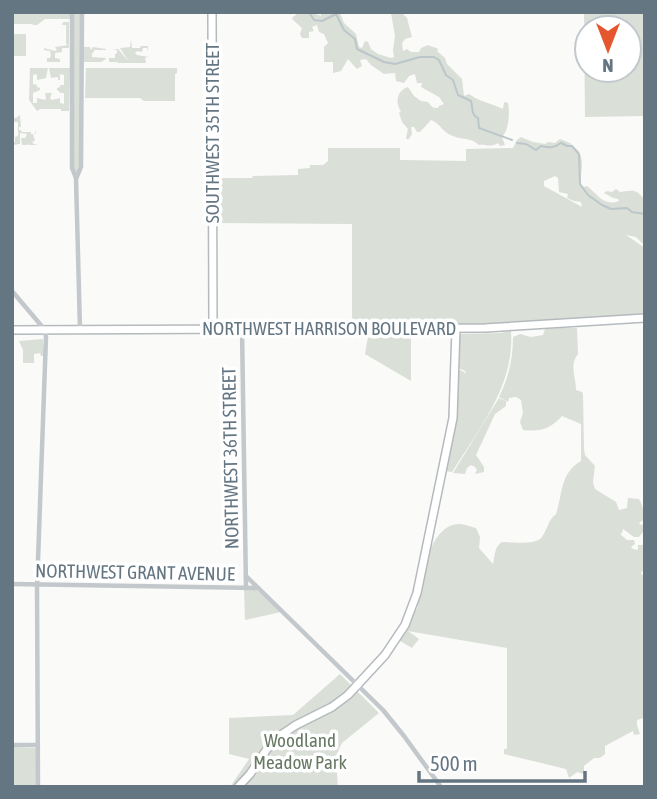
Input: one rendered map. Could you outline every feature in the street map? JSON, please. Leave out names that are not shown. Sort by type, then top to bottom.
[{"type":"main road","name":"SOUTHWEST 35TH STREET","points":[[212,12],[213,328]]},
{"type":"main road","name":"NORTHWEST HARRISON BOULEVARD","points":[[12,330],[456,328],[645,318]]},
{"type":"main road","points":[[238,787],[278,738],[296,724],[338,703],[393,645],[405,625],[415,600],[454,413],[456,328]]},
{"type":"street","points":[[72,12],[72,168],[76,178],[80,329]]},
{"type":"street","points":[[76,178],[81,167],[82,12]]},
{"type":"street","points":[[12,291],[45,330],[37,584],[38,787]]},
{"type":"street","name":"NORTHWEST 36TH STREET","points":[[242,329],[246,588]]},
{"type":"street","points":[[246,576],[398,727],[441,787]]},
{"type":"street","name":"NORTHWEST GRANT AVENUE","points":[[12,584],[29,581],[37,584],[257,588]]},
{"type":"street","points":[[12,745],[37,745]]},
{"type":"green space","points":[[12,12],[70,12],[70,19],[45,19],[37,25],[12,24]]},
{"type":"green space","points":[[73,12],[80,12],[78,173],[74,173]]},
{"type":"green space","points":[[297,12],[311,12],[321,16],[321,12],[340,13],[344,23],[356,34],[359,47],[362,48],[365,41],[368,42],[371,49],[378,54],[391,58],[394,57],[395,36],[391,13],[401,12],[407,18],[412,37],[402,43],[403,51],[407,49],[419,52],[428,45],[437,48],[447,64],[462,79],[464,96],[469,94],[503,109],[504,102],[508,103],[508,121],[502,137],[505,145],[479,145],[450,135],[431,120],[420,132],[411,127],[412,134],[408,140],[408,129],[399,113],[401,91],[408,87],[414,96],[436,108],[444,104],[439,97],[421,87],[422,83],[417,83],[415,74],[409,76],[404,83],[396,81],[395,73],[384,74],[366,59],[360,60],[362,66],[357,69],[348,59],[341,71],[333,73],[333,62],[324,62],[324,47],[328,43],[324,34],[319,32],[317,25],[312,27],[314,31],[309,32],[309,38],[302,38],[302,28],[292,19]]},
{"type":"green space","points":[[584,12],[645,12],[645,116],[585,117],[585,84],[643,84],[643,14]]},
{"type":"green space","points":[[63,22],[69,22],[69,48],[62,48],[62,52],[55,53],[55,58],[60,59],[60,62],[47,62],[51,55],[50,51],[44,48],[55,51],[55,47],[68,45],[66,25],[62,25]]},
{"type":"green space","points":[[12,34],[26,34],[26,56],[12,54]]},
{"type":"green space","points":[[131,40],[132,48],[148,46],[148,51],[143,48],[142,52],[135,53],[148,57],[145,58],[146,63],[109,62],[109,58],[115,58],[117,53],[117,50],[113,49],[118,49],[129,62],[120,48],[130,47]]},
{"type":"green space","points":[[83,47],[90,47],[91,50],[93,47],[106,49],[94,50],[92,57],[106,59],[101,62],[84,62]]},
{"type":"green space","points":[[30,68],[48,68],[46,78],[37,80],[37,74],[33,75],[33,84],[40,90],[33,93],[33,103],[37,103],[37,98],[45,100],[45,93],[52,93],[52,100],[60,98],[60,103],[64,104],[64,93],[60,93],[57,88],[64,85],[64,75],[60,74],[60,80],[58,77],[51,78],[49,68],[70,68],[69,111],[37,111],[29,100]]},
{"type":"green space","points":[[86,68],[177,68],[175,101],[85,98]]},
{"type":"green space","points":[[20,115],[19,130],[34,134],[35,140],[32,143],[37,145],[22,145],[21,138],[25,138],[27,134],[20,133],[20,144],[12,145],[18,136],[18,122],[12,122],[12,118]]},
{"type":"green space","points":[[521,137],[545,144],[555,143],[560,139],[570,143],[582,159],[581,186],[587,186],[605,201],[619,201],[604,193],[616,189],[620,192],[635,191],[645,198],[645,246],[636,237],[626,235],[645,248],[645,316],[491,326],[352,328],[352,224],[217,223],[216,178],[298,175],[298,169],[323,165],[328,161],[328,148],[400,148],[400,160],[466,161],[466,149],[513,148]],"holes":[[[555,176],[558,178],[559,192],[568,194],[567,198],[581,202],[582,207],[544,186],[544,181]]]},
{"type":"green space","points":[[577,328],[578,354],[574,362],[576,390],[583,394],[584,449],[585,455],[595,466],[595,489],[616,502],[619,510],[627,508],[628,498],[639,499],[643,520],[639,523],[645,524],[645,532],[639,537],[634,537],[623,529],[620,534],[627,540],[634,540],[635,544],[631,547],[633,549],[638,550],[638,545],[645,545],[645,570],[641,572],[642,575],[645,574],[645,713],[644,718],[637,720],[640,734],[634,735],[633,731],[605,746],[605,754],[584,766],[584,774],[577,772],[569,778],[566,769],[504,754],[504,749],[507,749],[507,648],[408,631],[419,639],[412,648],[400,641],[411,613],[416,611],[418,606],[414,604],[423,569],[440,534],[459,524],[476,528],[480,537],[479,548],[493,564],[499,544],[538,540],[556,514],[569,471],[581,461],[581,424],[562,416],[545,429],[523,430],[520,422],[523,413],[521,400],[516,397],[509,398],[508,402],[499,397],[510,367],[513,337],[520,334],[531,337],[543,335],[545,329]]},
{"type":"green space","points":[[369,331],[411,331],[411,381],[365,354]]},
{"type":"green space","points":[[511,331],[507,370],[493,406],[452,472],[446,471],[458,413],[458,369],[466,375],[465,371],[458,368],[459,334]]},
{"type":"green space","points":[[43,339],[44,356],[40,353],[34,354],[34,363],[23,363],[23,350],[19,341]]},
{"type":"green space","points":[[499,398],[506,401],[506,406],[495,414],[476,455],[484,467],[484,472],[475,474],[477,470],[471,465],[465,474],[453,473]]},
{"type":"green space","points":[[244,589],[256,589],[281,612],[245,620]]},
{"type":"green space","name":"Woodland Meadow Park","points":[[340,674],[379,713],[339,748],[338,787],[230,787],[249,759],[229,754],[229,718],[293,715]]},
{"type":"green space","points":[[12,747],[36,748],[36,787],[12,787]]},
{"type":"waterway","points":[[309,12],[314,20],[322,21],[336,14],[344,30],[355,39],[357,49],[384,62],[395,64],[420,57],[434,57],[439,60],[446,75],[453,80],[458,95],[471,101],[479,128],[512,140]]},
{"type":"waterway","points":[[517,143],[526,144],[536,150],[541,146],[552,147],[561,143],[572,146],[579,154],[580,184],[588,195],[611,209],[627,208],[632,212],[645,214]]}]
